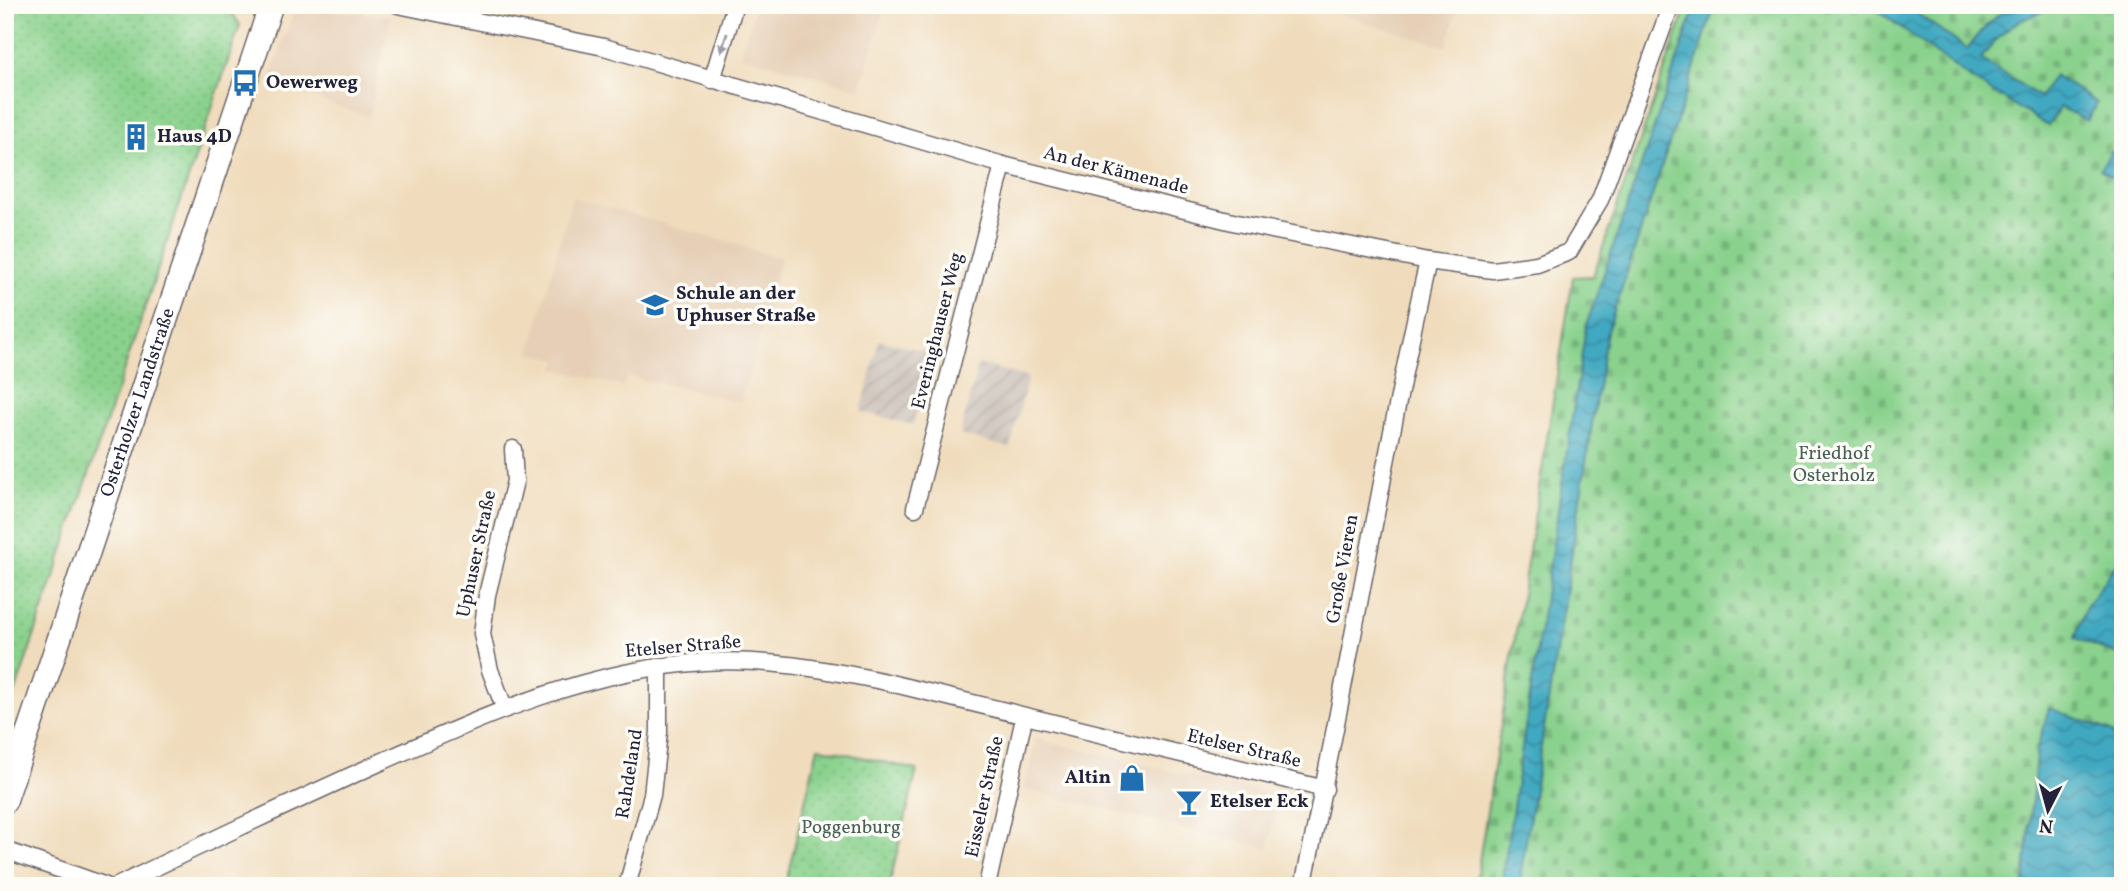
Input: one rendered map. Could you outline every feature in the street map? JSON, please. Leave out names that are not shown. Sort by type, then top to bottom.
[{"type":"main road","name":"Osterholzer Landstraße","points":[[5,801],[271,5]]},
{"type":"street","name":"An der Kämenade","points":[[398,5],[604,47],[1003,165],[1237,223],[1428,261],[1493,270],[1537,264],[1569,252],[1600,200],[1671,5]]},
{"type":"street","points":[[712,80],[736,5]]},
{"type":"street","name":"Everinghauser Weg","points":[[915,508],[1003,165]]},
{"type":"street","name":"Große Vieren","points":[[1303,886],[1325,789],[1377,505],[1428,261]]},
{"type":"street","name":"Uphuser Straße","points":[[504,707],[490,670],[482,634],[486,595],[515,481],[513,449]]},
{"type":"street","name":"Etelser Straße","points":[[117,886],[272,811],[504,707],[598,678],[659,667],[755,662],[818,668],[1325,789]]},
{"type":"street","name":"Rahdeland","points":[[627,886],[652,795],[659,732],[659,667]]},
{"type":"street","name":"Eisseler Straße","points":[[988,886],[1024,718]]},
{"type":"street","points":[[5,850],[106,886]]},
{"type":"shaded area","points":[[756,5],[886,5],[860,89],[740,55]]},
{"type":"shaded area","points":[[1310,5],[1459,5],[1446,47]]},
{"type":"shaded area","points":[[310,8],[391,16],[369,117],[269,83],[293,13]]},
{"type":"shaded area","name":"Schule an der Uphuser Straße","points":[[572,197],[781,258],[741,402],[627,376],[623,387],[555,369],[558,359],[530,353]]},
{"type":"shaded area","points":[[879,340],[932,353],[913,425],[861,412]]},
{"type":"shaded area","points":[[978,364],[1028,377],[1010,448],[960,435]]},
{"type":"shaded area","points":[[1036,739],[1280,797],[1268,849],[1024,789]]},
{"type":"green space","points":[[5,5],[228,7],[240,25],[5,723]]},
{"type":"green space","name":"Friedhof Osterholz","points":[[1687,5],[2123,5],[2123,554],[2086,607],[2075,638],[2123,657],[2123,747],[2111,731],[2049,709],[2037,748],[2024,886],[1475,886],[1573,277],[1593,276]]},
{"type":"green space","name":"Poggenburg","points":[[818,747],[917,770],[889,886],[785,886]]},
{"type":"water","points":[[1696,5],[1715,5],[1606,336],[1519,886],[1501,886],[1586,326]]},
{"type":"water","points":[[1871,5],[1905,5],[1967,49],[1986,26],[2002,13],[2022,7],[2052,5],[2010,27],[1981,59],[2040,97],[2054,75],[2097,103],[2087,121],[2060,107],[2048,126],[1968,77]]},
{"type":"water","points":[[2112,151],[2123,158],[2123,184],[2100,169]]},
{"type":"water","points":[[2123,554],[2123,657],[2075,638],[2086,607]]},
{"type":"water","points":[[2049,708],[2111,731],[2123,747],[2123,886],[2024,886],[2037,748]]},
{"type":"place","name":"Oewerweg","points":[[245,83]]},
{"type":"place","name":"Haus 4D","points":[[136,137]]},
{"type":"place","name":"Schule an der Uphuser Straße","points":[[655,305]]},
{"type":"place","name":"Altin","points":[[1132,778]]},
{"type":"place","name":"Etelser Eck","points":[[1189,802]]}]
